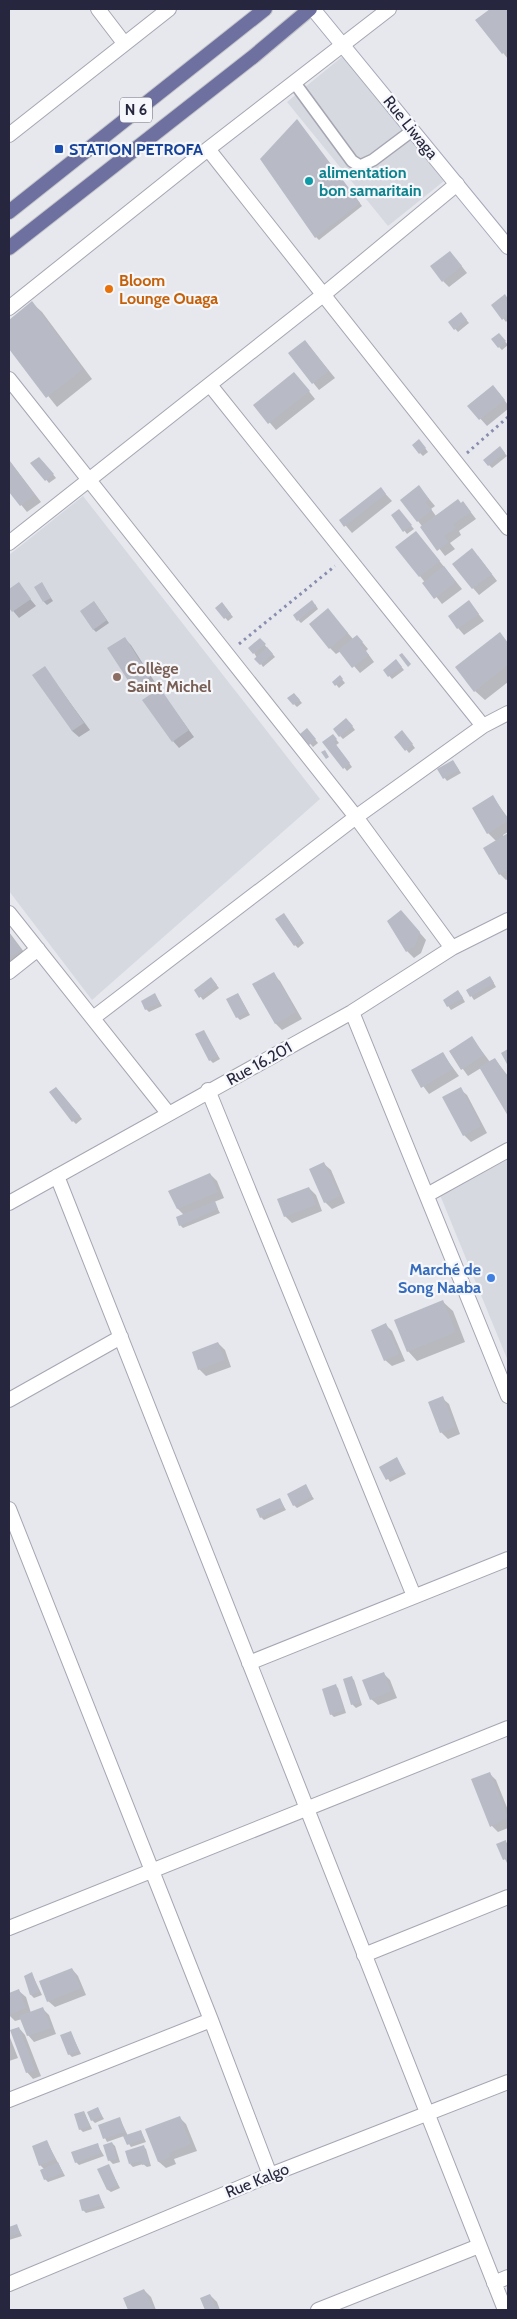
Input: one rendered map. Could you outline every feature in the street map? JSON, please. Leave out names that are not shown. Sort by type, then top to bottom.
[{"type":"main road","name":"N 6","points":[[9,212],[265,9]]},
{"type":"main road","name":"N 6","points":[[9,248],[254,56],[287,26],[312,9]]},
{"type":"street","points":[[98,9],[124,43]]},
{"type":"street","points":[[9,135],[169,9]]},
{"type":"street","name":"Rue Liwaga","points":[[312,9],[508,247]]},
{"type":"street","points":[[9,308],[208,149],[342,44],[390,9]]},
{"type":"street","points":[[208,149],[508,528]]},
{"type":"street","points":[[9,543],[323,295],[457,184]]},
{"type":"street","points":[[9,379],[225,655],[356,817],[452,948]]},
{"type":"street","points":[[210,384],[482,726]]},
{"type":"street","points":[[93,1018],[356,817],[482,726],[508,713]]},
{"type":"street","points":[[9,913],[168,1113]]},
{"type":"street","name":"Rue 16.201","points":[[9,1203],[208,1090],[352,1012],[452,948],[508,920]]},
{"type":"street","points":[[9,972],[38,949]]},
{"type":"street","points":[[352,1012],[508,1396]]},
{"type":"street","points":[[208,1090],[414,1596]]},
{"type":"street","points":[[427,1195],[508,1150]]},
{"type":"street","points":[[57,1176],[505,2310]]},
{"type":"street","points":[[9,1400],[121,1337]]},
{"type":"street","points":[[9,1509],[211,2020],[270,2175]]},
{"type":"street","points":[[249,1663],[508,1559]]},
{"type":"street","points":[[10,1924],[152,1870],[508,1728]]},
{"type":"street","points":[[364,1955],[508,1897]]},
{"type":"street","points":[[9,2100],[211,2020]]},
{"type":"street","name":"Rue Kalgo","points":[[9,2284],[270,2175],[508,2082]]},
{"type":"street","points":[[318,2310],[479,2246]]},
{"type":"street","points":[[494,2283],[508,2277]]},
{"type":"lane","points":[[294,82],[352,161],[360,166],[373,160],[413,130]]},
{"type":"path","points":[[456,462],[508,417]]},
{"type":"path","points":[[225,655],[347,556]]},
{"type":"shaded area","points":[[343,56],[444,181],[388,226],[287,102]]},
{"type":"shaded area","name":"Collège Saint Michel","points":[[83,496],[320,799],[92,1000],[9,891],[9,555]]},
{"type":"shaded area","name":"Marché de Song Naaba","points":[[508,1159],[508,1361],[440,1195]]},
{"type":"building","points":[[490,9],[508,9],[508,50],[502,54],[475,20]]},
{"type":"building","name":"alimentation bon samaritain","points":[[297,119],[360,203],[315,238],[260,159]]},
{"type":"building","points":[[450,251],[462,266],[442,282],[430,266]]},
{"type":"building","points":[[505,294],[508,299],[508,315],[502,320],[491,305]]},
{"type":"building","points":[[32,301],[83,369],[46,398],[9,349],[9,320]]},
{"type":"building","points":[[461,312],[467,320],[454,330],[448,322]]},
{"type":"building","points":[[499,333],[506,341],[498,348],[491,339]]},
{"type":"building","points":[[305,340],[329,371],[312,384],[288,353]]},
{"type":"building","points":[[294,372],[310,391],[268,424],[253,405]]},
{"type":"building","points":[[493,385],[505,400],[479,420],[467,406]]},
{"type":"building","points":[[419,439],[426,448],[419,454],[412,445]]},
{"type":"building","points":[[500,446],[505,453],[488,466],[483,460]]},
{"type":"building","points":[[39,457],[54,474],[45,481],[30,463]]},
{"type":"building","points":[[9,460],[35,495],[20,506],[9,492]]},
{"type":"building","points":[[419,485],[429,499],[425,502],[432,510],[417,522],[400,500]]},
{"type":"building","points":[[381,487],[386,494],[344,527],[339,520]]},
{"type":"building","points":[[458,499],[461,503],[463,501],[471,512],[453,524],[456,528],[444,536],[449,542],[437,551],[420,527]]},
{"type":"building","points":[[399,509],[412,525],[403,532],[391,515]]},
{"type":"building","points":[[416,531],[440,561],[419,577],[395,547]]},
{"type":"building","points":[[472,548],[492,574],[472,589],[452,564]]},
{"type":"building","points":[[444,566],[456,582],[434,599],[422,583]]},
{"type":"building","points":[[19,582],[31,599],[12,612],[9,608],[9,589]]},
{"type":"building","points":[[42,582],[51,598],[43,602],[34,587]]},
{"type":"building","points":[[312,600],[316,606],[297,621],[293,615]]},
{"type":"building","points":[[469,600],[479,614],[457,629],[448,616]]},
{"type":"building","points":[[94,601],[107,620],[93,630],[80,611]]},
{"type":"building","points":[[222,602],[231,614],[224,619],[215,608]]},
{"type":"building","points":[[328,608],[348,633],[329,649],[309,624]]},
{"type":"building","points":[[500,632],[508,643],[508,665],[474,692],[455,667]]},
{"type":"building","points":[[357,635],[363,642],[360,644],[369,655],[352,668],[338,650]]},
{"type":"building","points":[[125,637],[150,677],[133,688],[107,648]]},
{"type":"building","points":[[260,638],[266,644],[253,654],[248,648]]},
{"type":"building","points":[[267,647],[273,654],[260,665],[254,659]]},
{"type":"building","points":[[402,653],[411,664],[408,667],[399,655]]},
{"type":"building","points":[[396,659],[402,667],[388,677],[383,670]]},
{"type":"building","points":[[45,666],[84,723],[72,731],[32,675]]},
{"type":"building","points":[[340,675],[343,679],[335,686],[332,682]]},
{"type":"building","points":[[160,688],[189,730],[172,742],[142,700]]},
{"type":"building","points":[[294,693],[300,700],[293,705],[287,698]]},
{"type":"building","points":[[346,718],[353,726],[339,737],[333,729]]},
{"type":"building","points":[[307,728],[316,739],[309,745],[300,734]]},
{"type":"building","points":[[402,730],[413,744],[405,751],[394,737]]},
{"type":"building","points":[[333,734],[337,739],[334,742],[350,763],[343,769],[322,742]]},
{"type":"building","points":[[325,750],[329,757],[326,759],[321,752]]},
{"type":"building","points":[[453,760],[459,770],[443,779],[437,769]]},
{"type":"building","points":[[493,795],[508,821],[487,834],[472,808]]},
{"type":"building","points":[[508,833],[508,869],[499,875],[483,848]]},
{"type":"building","points":[[401,910],[420,932],[415,946],[406,952],[387,921]]},
{"type":"building","points":[[284,913],[302,940],[294,946],[275,919]]},
{"type":"building","points":[[9,933],[21,950],[9,958]]},
{"type":"building","points":[[274,972],[296,1012],[275,1024],[252,984]]},
{"type":"building","points":[[490,976],[494,983],[470,997],[466,990]]},
{"type":"building","points":[[211,977],[217,985],[199,998],[194,990]]},
{"type":"building","points":[[458,990],[463,998],[447,1007],[443,1000]]},
{"type":"building","points":[[155,993],[160,1003],[145,1010],[141,1001]]},
{"type":"building","points":[[238,993],[248,1012],[236,1018],[226,999]]},
{"type":"building","points":[[204,1030],[218,1056],[209,1061],[195,1034]]},
{"type":"building","points":[[472,1036],[484,1055],[461,1070],[449,1051]]},
{"type":"building","points":[[508,1049],[508,1066],[501,1053]]},
{"type":"building","points":[[443,1052],[453,1069],[421,1088],[411,1070]]},
{"type":"building","points":[[495,1058],[508,1079],[508,1116],[479,1067]]},
{"type":"building","points":[[56,1087],[80,1116],[72,1122],[49,1092]]},
{"type":"building","points":[[461,1087],[481,1126],[463,1136],[442,1097]]},
{"type":"building","points":[[324,1162],[340,1196],[324,1203],[309,1169]]},
{"type":"building","points":[[210,1173],[218,1192],[177,1209],[168,1191]]},
{"type":"building","points":[[309,1187],[316,1205],[284,1217],[277,1199]]},
{"type":"building","points":[[215,1201],[218,1209],[179,1226],[176,1217]]},
{"type":"building","points":[[443,1300],[456,1332],[407,1352],[394,1320]]},
{"type":"building","points":[[386,1323],[399,1354],[384,1361],[371,1330]]},
{"type":"building","points":[[218,1342],[225,1360],[198,1370],[192,1352]]},
{"type":"building","points":[[443,1396],[455,1427],[440,1433],[428,1402]]},
{"type":"building","points":[[397,1457],[404,1471],[386,1480],[379,1467]]},
{"type":"building","points":[[306,1484],[312,1496],[293,1506],[287,1494]]},
{"type":"building","points":[[280,1498],[284,1507],[260,1518],[256,1509]]},
{"type":"building","points":[[384,1672],[391,1691],[370,1700],[362,1680]]},
{"type":"building","points":[[352,1676],[360,1703],[351,1705],[343,1679]]},
{"type":"building","points":[[336,1684],[344,1710],[330,1715],[322,1689]]},
{"type":"building","points":[[490,1772],[508,1817],[490,1827],[471,1779]]},
{"type":"building","points":[[506,1840],[508,1858],[503,1860],[496,1844]]},
{"type":"building","points":[[72,1968],[81,1988],[47,2002],[39,1981]]},
{"type":"building","points":[[32,1972],[39,1992],[30,1995],[24,1976]]},
{"type":"building","points":[[19,1989],[26,2008],[9,2015],[9,1993]]},
{"type":"building","points":[[43,2007],[51,2028],[27,2036],[19,2016]]},
{"type":"building","points":[[19,2027],[35,2070],[26,2073],[10,2030]]},
{"type":"building","points":[[71,2031],[79,2051],[68,2055],[60,2035]]},
{"type":"building","points":[[98,2107],[102,2116],[91,2121],[87,2112]]},
{"type":"building","points":[[84,2111],[90,2126],[79,2130],[74,2114]]},
{"type":"building","points":[[180,2116],[191,2144],[169,2153],[171,2157],[158,2162],[145,2129]]},
{"type":"building","points":[[120,2117],[125,2132],[103,2139],[98,2125]]},
{"type":"building","points":[[141,2130],[144,2139],[127,2145],[123,2136]]},
{"type":"building","points":[[47,2140],[55,2159],[39,2166],[32,2146]]},
{"type":"building","points":[[112,2142],[117,2159],[108,2161],[103,2145]]},
{"type":"building","points":[[98,2143],[101,2153],[75,2163],[71,2152]]},
{"type":"building","points":[[144,2145],[149,2163],[142,2165],[141,2161],[129,2164],[125,2151]]},
{"type":"building","points":[[58,2162],[63,2173],[44,2180],[40,2170]]},
{"type":"building","points":[[109,2164],[118,2185],[107,2190],[97,2169]]},
{"type":"building","points":[[99,2194],[103,2205],[82,2211],[79,2200]]},
{"type":"building","points":[[17,2224],[20,2233],[9,2236],[9,2227]]},
{"type":"building","points":[[144,2289],[153,2309],[128,2310],[123,2298]]},
{"type":"building","points":[[210,2294],[217,2310],[205,2310],[200,2298]]},
{"type":"place","name":"STATION PETROFA","points":[[59,149]]},
{"type":"place","name":"alimentation bon samaritain","points":[[309,181]]},
{"type":"place","name":"Bloom Lounge Ouaga","points":[[109,289]]},
{"type":"place","name":"Collège Saint Michel","points":[[117,677]]},
{"type":"place","name":"Marché de Song Naaba","points":[[491,1278]]}]
